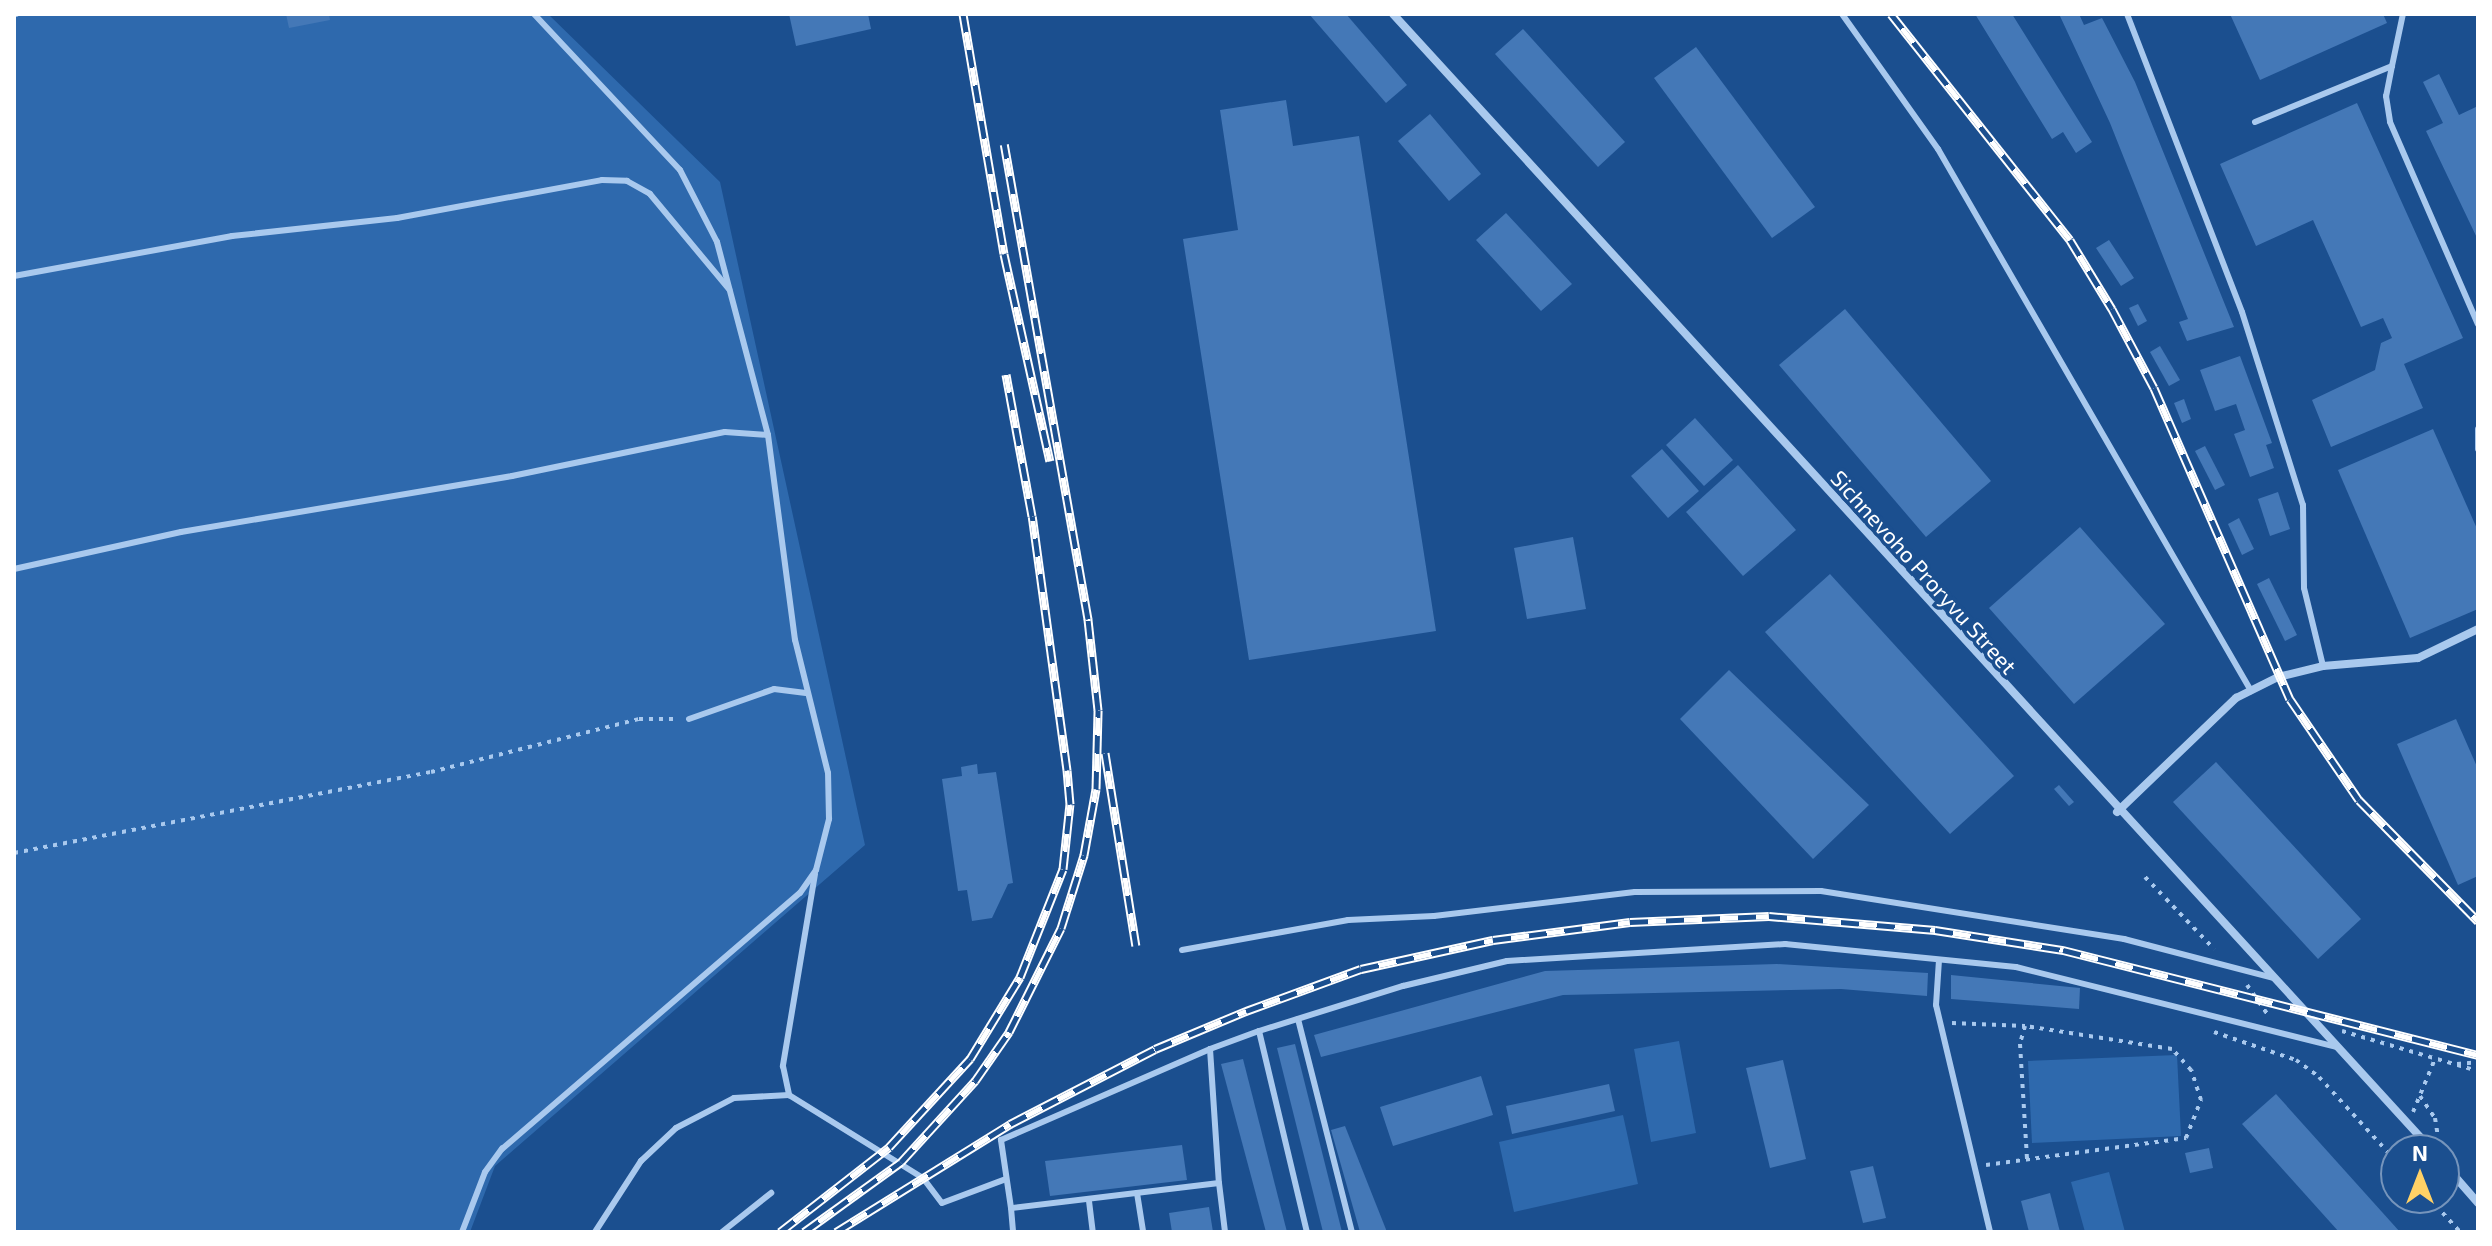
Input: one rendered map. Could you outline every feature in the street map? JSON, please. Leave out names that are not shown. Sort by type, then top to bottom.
[{"type":"street","name":"Sichnevoho Proryvu Street","points":[[1393,14],[2117,812],[2278,978],[2418,1134]]},
{"type":"street","points":[[2117,812],[2236,698],[2278,677],[2323,666],[2418,658],[2478,629]]},
{"type":"street","points":[[2460,1182],[2478,1203]]},
{"type":"lane","points":[[534,14],[680,170],[703,207],[731,291],[768,435],[806,693],[828,773],[829,819],[816,870],[783,1066],[789,1095]]},
{"type":"lane","points":[[1842,14],[1889,75],[1968,199],[2251,691]]},
{"type":"lane","points":[[2127,14],[2242,312],[2303,505],[2304,588],[2323,666]]},
{"type":"lane","points":[[2403,14],[2386,96],[2390,122],[2478,324]]},
{"type":"lane","points":[[2255,122],[2392,66]]},
{"type":"lane","points":[[14,276],[232,236],[397,218],[602,180],[627,181],[650,194],[731,291]]},
{"type":"lane","points":[[2478,429],[2478,449]]},
{"type":"lane","points":[[14,569],[181,532],[512,476],[725,432],[768,435]]},
{"type":"lane","points":[[689,719],[774,689],[806,693]]},
{"type":"lane","points":[[462,1232],[485,1172],[502,1149],[800,893],[816,870]]},
{"type":"lane","points":[[1182,950],[1348,920],[1434,916],[1635,892],[1806,890],[1991,914],[2124,939],[2278,978]]},
{"type":"lane","points":[[1013,1232],[1001,1140],[1210,1049],[1259,1031],[1507,961],[1785,944],[2016,967],[2341,1048]]},
{"type":"lane","points":[[1939,960],[1940,1022],[1990,1232]]},
{"type":"lane","points":[[1298,1019],[1352,1232]]},
{"type":"lane","points":[[1259,1031],[1307,1232]]},
{"type":"lane","points":[[1210,1049],[1225,1232]]},
{"type":"lane","points":[[595,1232],[641,1161],[676,1128],[734,1098],[789,1095],[912,1170],[942,1203],[1006,1179]]},
{"type":"lane","points":[[1011,1208],[1219,1183]]},
{"type":"lane","points":[[722,1232],[771,1193]]},
{"type":"lane","points":[[1137,1193],[1143,1232]]},
{"type":"lane","points":[[1089,1201],[1093,1232]]},
{"type":"path","points":[[14,853],[431,772],[639,719],[689,719]]},
{"type":"path","points":[[1940,1022],[2025,1026],[2172,1049],[2191,1070],[2201,1100],[2186,1138],[1974,1167]]},
{"type":"path","points":[[2320,1025],[2478,1071]]},
{"type":"path","points":[[2025,1026],[2020,1044],[2027,1159]]},
{"type":"path","points":[[2205,1029],[2307,1068],[2380,1144]]},
{"type":"path","points":[[2408,1123],[2435,1059]]},
{"type":"path","points":[[2455,1064],[2478,1062]]},
{"type":"path","points":[[2420,1096],[2435,1118],[2436,1134]]},
{"type":"path","points":[[2444,1214],[2460,1232]]},
{"type":"shaded area","points":[[14,14],[548,14],[720,182],[865,845],[495,1166],[470,1232],[14,1232]]},
{"type":"shaded area","points":[[1679,1041],[1696,1133],[1651,1142],[1634,1049]]},
{"type":"shaded area","points":[[2177,1055],[2181,1136],[2032,1143],[2028,1061]]},
{"type":"shaded area","points":[[1623,1115],[1638,1184],[1514,1212],[1499,1142]]},
{"type":"shaded area","points":[[2109,1172],[2125,1232],[2085,1232],[2071,1182]]},
{"type":"building","points":[[286,14],[329,14],[330,20],[289,28]]},
{"type":"building","points":[[789,14],[868,14],[871,29],[796,46]]},
{"type":"building","points":[[1309,14],[1346,14],[1407,85],[1386,103]]},
{"type":"building","points":[[1975,14],[2012,14],[2092,142],[2076,153],[2063,132],[2052,139]]},
{"type":"building","points":[[2059,14],[2079,14],[2084,25],[2102,18],[2135,82],[2234,327],[2187,341],[2179,322],[2188,319],[2110,123]]},
{"type":"building","points":[[2230,14],[2383,14],[2387,23],[2260,80]]},
{"type":"building","points":[[1523,29],[1625,142],[1598,167],[1495,54]]},
{"type":"building","points":[[1696,47],[1815,207],[1772,238],[1654,78]]},
{"type":"building","points":[[2439,74],[2459,115],[2478,106],[2478,240],[2426,131],[2443,123],[2423,82]]},
{"type":"building","points":[[1286,100],[1293,146],[1359,136],[1436,631],[1249,660],[1183,239],[1238,230],[1220,110]]},
{"type":"building","points":[[2357,103],[2463,338],[2404,364],[2423,408],[2331,447],[2312,400],[2375,370],[2381,343],[2392,338],[2383,318],[2361,327],[2313,220],[2256,246],[2220,164]]},
{"type":"building","points":[[1430,114],[1481,174],[1449,201],[1398,141]]},
{"type":"building","points":[[1506,213],[1572,284],[1541,311],[1476,240]]},
{"type":"building","points":[[2109,240],[2134,278],[2121,286],[2096,248]]},
{"type":"building","points":[[2138,304],[2147,321],[2138,326],[2129,308]]},
{"type":"building","points":[[1845,309],[1991,481],[1926,537],[1779,365]]},
{"type":"building","points":[[2160,346],[2180,380],[2169,386],[2150,352]]},
{"type":"building","points":[[2240,356],[2272,443],[2266,445],[2274,468],[2250,477],[2234,434],[2245,430],[2236,404],[2215,411],[2200,370]]},
{"type":"building","points":[[2184,399],[2191,419],[2182,423],[2174,403]]},
{"type":"building","points":[[1695,418],[1733,460],[1704,486],[1666,445]]},
{"type":"building","points":[[2433,429],[2478,531],[2478,609],[2410,638],[2338,470]]},
{"type":"building","points":[[2205,446],[2225,485],[2215,490],[2195,451]]},
{"type":"building","points":[[1662,449],[1699,491],[1668,518],[1631,476]]},
{"type":"building","points":[[1738,465],[1796,530],[1743,576],[1686,512]]},
{"type":"building","points":[[2278,492],[2290,529],[2270,536],[2258,499]]},
{"type":"building","points":[[2239,518],[2254,549],[2242,555],[2228,524]]},
{"type":"building","points":[[2080,527],[2165,624],[2074,704],[1989,608]]},
{"type":"building","points":[[1573,537],[1586,609],[1527,619],[1514,548]]},
{"type":"building","points":[[1830,574],[2014,776],[1950,834],[1765,632]]},
{"type":"building","points":[[2269,578],[2297,635],[2285,641],[2257,584]]},
{"type":"building","points":[[1729,670],[1869,805],[1813,859],[1680,719]]},
{"type":"building","points":[[2456,719],[2478,769],[2478,876],[2458,885],[2397,744]]},
{"type":"building","points":[[2216,762],[2361,919],[2318,959],[2173,802]]},
{"type":"building","points":[[977,764],[978,774],[996,772],[1013,883],[1008,884],[992,918],[972,921],[967,890],[958,891],[942,779],[962,776],[961,767]]},
{"type":"building","points":[[2059,785],[2074,802],[2069,806],[2054,789]]},
{"type":"building","points":[[1777,964],[1928,973],[1927,996],[1841,989],[1563,995],[1321,1057],[1314,1035],[1545,971]]},
{"type":"building","points":[[1951,975],[2080,988],[2079,1009],[1951,999]]},
{"type":"building","points":[[1295,1044],[1342,1232],[1323,1232],[1277,1048]]},
{"type":"building","points":[[1243,1059],[1287,1232],[1266,1232],[1221,1064]]},
{"type":"building","points":[[1783,1060],[1806,1159],[1770,1168],[1746,1068]]},
{"type":"building","points":[[1481,1076],[1493,1115],[1393,1146],[1380,1107]]},
{"type":"building","points":[[1609,1084],[1615,1111],[1512,1134],[1506,1106]]},
{"type":"building","points":[[2276,1094],[2380,1210],[2380,1214],[2384,1214],[2400,1232],[2339,1232],[2242,1124]]},
{"type":"building","points":[[1345,1126],[1387,1232],[1360,1232],[1331,1130]]},
{"type":"building","points":[[1182,1145],[1187,1180],[1050,1196],[1045,1161]]},
{"type":"building","points":[[2209,1148],[2213,1168],[2190,1173],[2185,1153]]},
{"type":"building","points":[[1873,1166],[1886,1218],[1863,1223],[1850,1171]]},
{"type":"building","points":[[2050,1193],[2060,1232],[2029,1232],[2021,1201]]},
{"type":"building","points":[[1209,1207],[1213,1232],[1172,1232],[1169,1213]]},
{"type":"railway","points":[[963,14],[1004,254],[1050,461]]},
{"type":"railway","points":[[1891,14],[2070,240],[2112,309],[2154,388],[2290,699],[2359,800],[2478,921]]},
{"type":"railway","points":[[804,1232],[901,1162],[975,1081],[1009,1032],[1061,928],[1084,855],[1096,789],[1098,710],[1088,619],[1004,144]]},
{"type":"railway","points":[[780,1232],[889,1147],[970,1059],[1020,977],[1063,869],[1070,804],[1067,770],[1032,516],[1006,374]]},
{"type":"railway","points":[[1105,753],[1136,946]]},
{"type":"railway","points":[[836,1232],[1010,1124],[1155,1049],[1246,1011],[1361,969],[1493,940],[1630,922],[1769,916],[1935,930],[2063,950],[2478,1055]]}]
